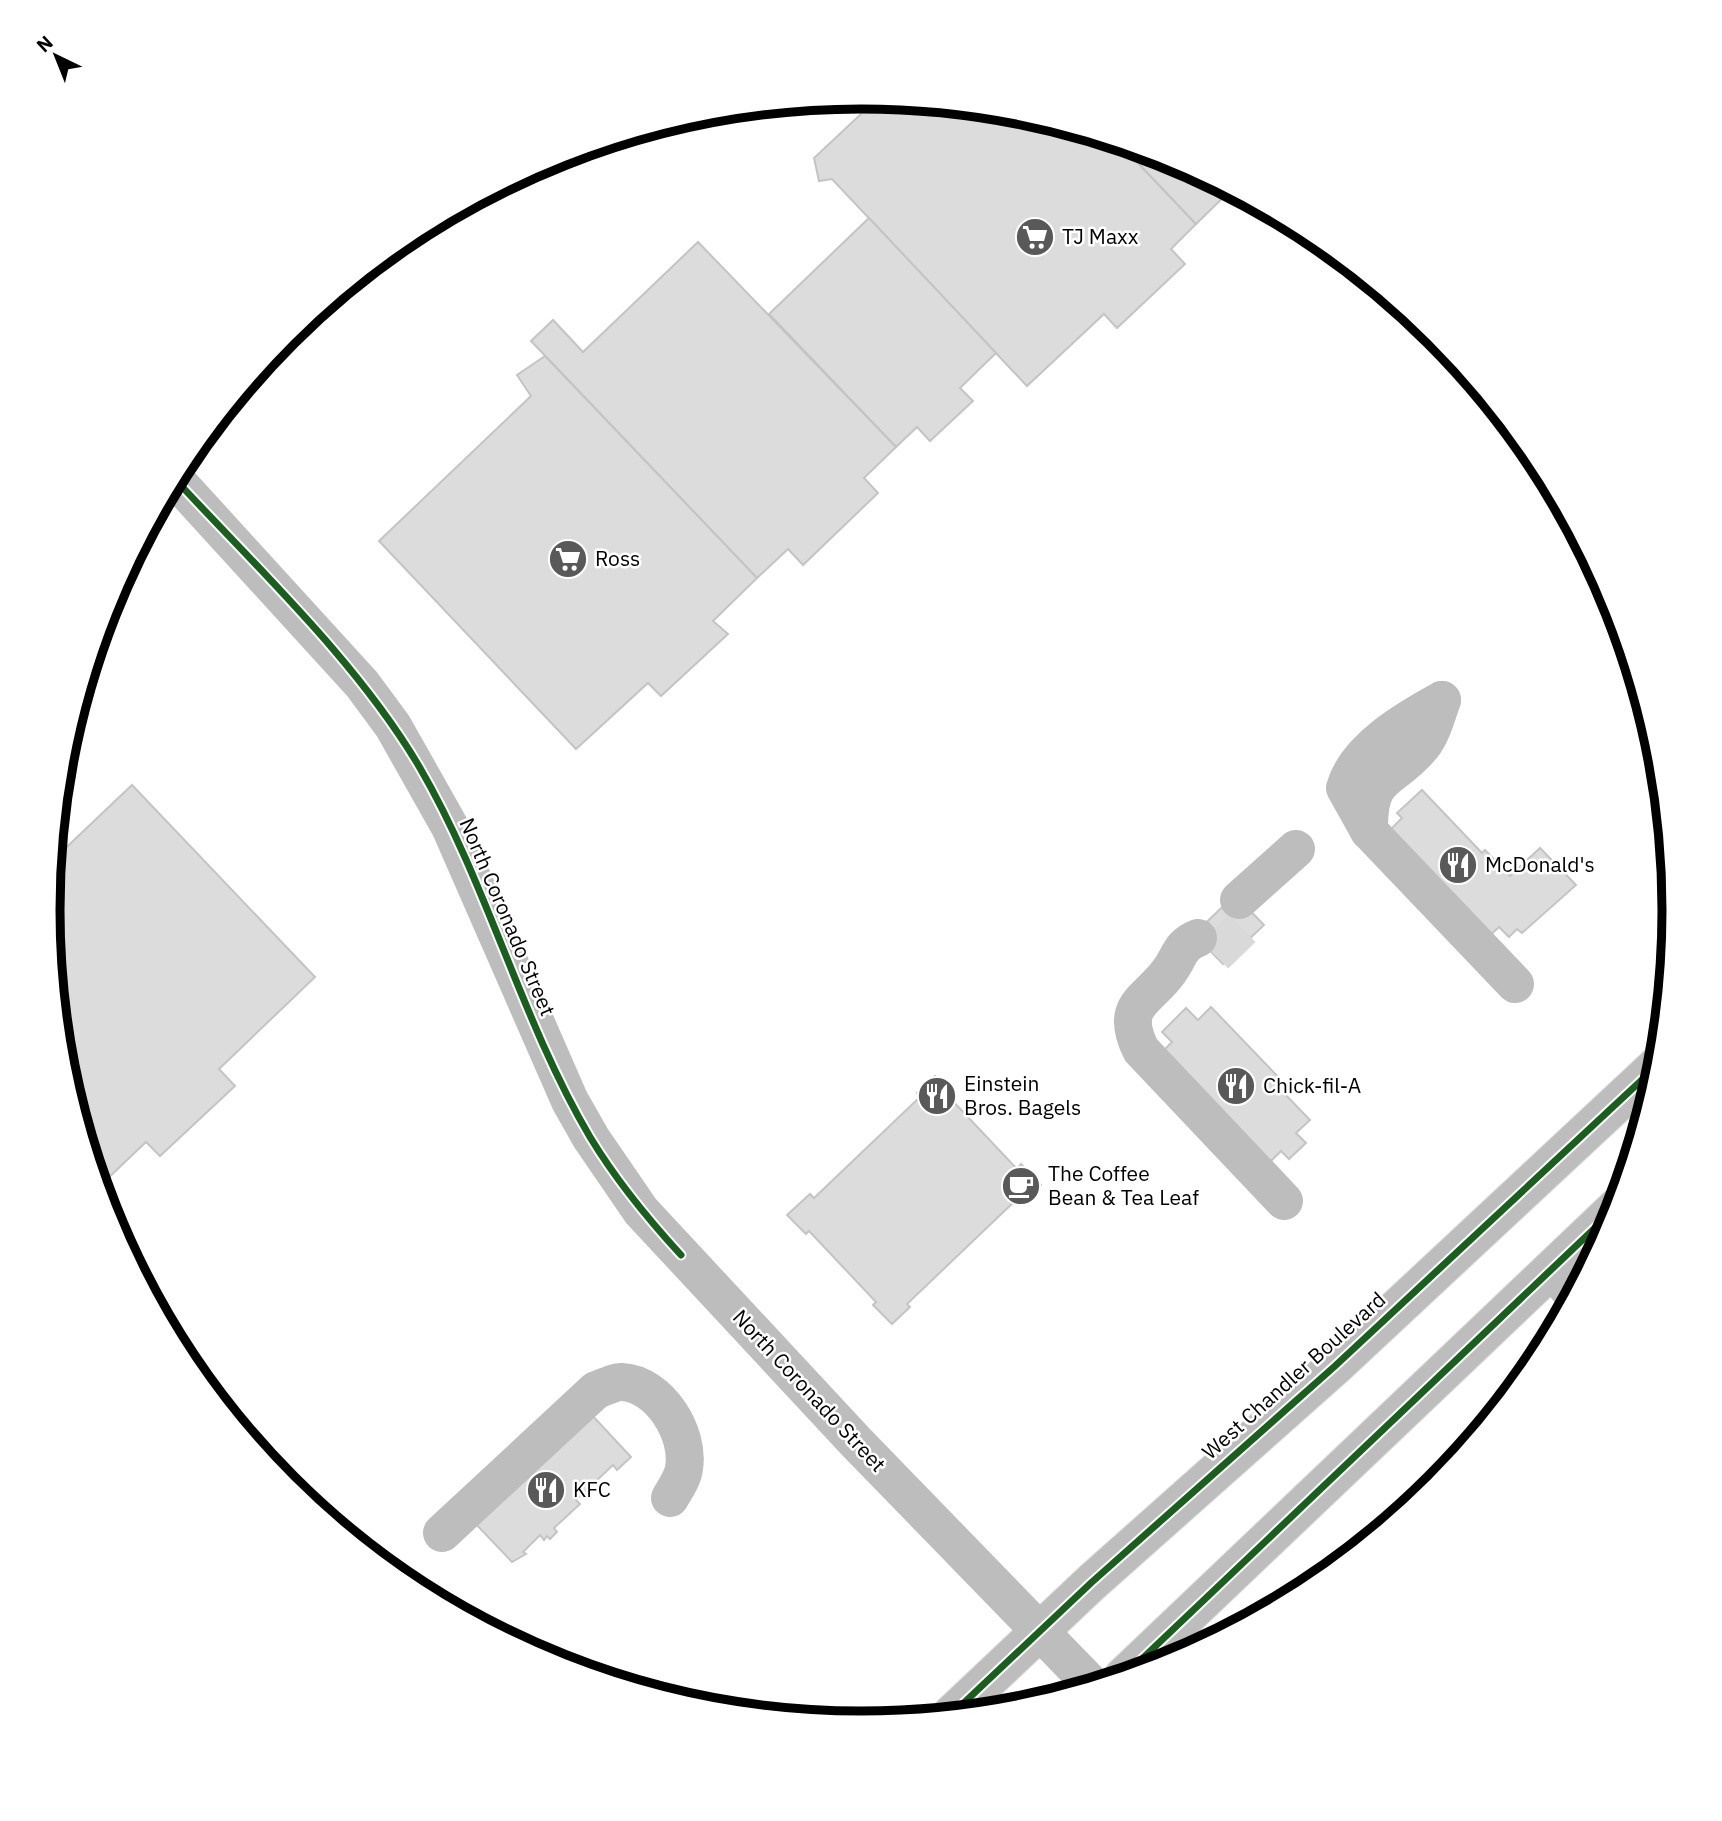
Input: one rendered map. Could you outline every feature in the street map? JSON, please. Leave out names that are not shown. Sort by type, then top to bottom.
[{"type":"main road","name":"North Coronado Street","points":[[182,486],[362,684],[393,726],[450,827],[570,1101],[591,1138],[641,1211],[856,1443],[1086,1679]]},
{"type":"main road","points":[[1443,700],[1423,745],[1380,784],[1371,798],[1369,831],[1515,984]]},
{"type":"main road","points":[[1247,908],[1303,856]]},
{"type":"main road","points":[[1207,947],[1180,950],[1170,971],[1142,997],[1134,1013],[1133,1034],[1141,1050],[1284,1200]]},
{"type":"main road","name":"West Chandler Boulevard","points":[[961,1705],[1218,1467],[1335,1366],[1645,1077]]},
{"type":"main road","points":[[1141,1661],[1562,1282],[1588,1246]]},
{"type":"main road","points":[[442,1533],[596,1391],[621,1381],[645,1389],[659,1400],[673,1419],[684,1449],[684,1470],[670,1498]]},
{"type":"building","name":"TJ Maxx","points":[[866,109],[966,116],[1017,124],[1068,136],[1132,157],[1196,224],[1171,249],[1185,264],[1117,328],[1104,314],[1027,386],[832,179],[819,181],[814,158]]},
{"type":"building","points":[[1132,157],[1168,170],[1224,197],[1196,224]]},
{"type":"building","points":[[869,218],[996,353],[960,388],[973,401],[930,441],[917,427],[896,447],[769,314]]},
{"type":"building","points":[[698,242],[896,447],[864,478],[878,493],[803,565],[788,549],[757,578],[531,341],[553,320],[583,352]]},
{"type":"building","name":"Ross","points":[[545,356],[757,578],[713,621],[728,634],[661,696],[648,683],[576,749],[379,541],[531,396],[517,375]]},
{"type":"building","points":[[132,785],[315,977],[219,1069],[235,1086],[160,1156],[146,1142],[106,1180],[87,1118],[66,1015],[61,963],[62,852]]},
{"type":"building","name":"McDonald's","points":[[1422,790],[1482,853],[1485,850],[1510,876],[1540,848],[1576,885],[1522,933],[1517,929],[1509,937],[1499,927],[1487,938],[1387,833],[1402,818],[1397,813]]},
{"type":"building","points":[[1235,895],[1264,925],[1223,964],[1194,934]]},
{"type":"building","name":"Chick-fil-A","points":[[1211,1007],[1284,1083],[1279,1088],[1310,1120],[1296,1133],[1306,1143],[1289,1159],[1281,1151],[1267,1165],[1160,1054],[1172,1042],[1162,1032],[1186,1008],[1198,1020]]},
{"type":"building","points":[[935,1076],[951,1093],[948,1096],[1017,1169],[1021,1164],[1041,1185],[1020,1204],[1016,1200],[907,1304],[910,1307],[892,1324],[873,1305],[876,1302],[809,1231],[806,1234],[787,1215],[810,1194],[814,1198],[920,1097],[917,1093]]},
{"type":"building","name":"KFC","points":[[589,1412],[631,1457],[617,1470],[613,1465],[576,1500],[580,1504],[554,1528],[557,1532],[550,1539],[547,1536],[544,1540],[540,1535],[523,1552],[526,1554],[512,1562],[473,1521]]},
{"type":"tunnel","points":[[1215,955],[1255,916]]},
{"type":"cycle path","points":[[182,486],[337,653],[395,729],[420,768],[466,859],[544,1046],[590,1137],[644,1213],[681,1255]]},
{"type":"cycle path","points":[[961,1705],[1092,1582],[1335,1366],[1645,1077]]},
{"type":"cycle path","points":[[1139,1662],[1597,1226]]},
{"type":"place","name":"TJ Maxx","points":[[1035,237]]},
{"type":"place","name":"Ross","points":[[568,559]]},
{"type":"place","name":"McDonald's","points":[[1458,865]]},
{"type":"place","name":"Chick-fil-A","points":[[1236,1086]]},
{"type":"place","name":"Einstein Bros. Bagels","points":[[937,1096]]},
{"type":"place","name":"The Coffee Bean & Tea Leaf","points":[[1021,1186]]},
{"type":"place","name":"KFC","points":[[546,1490]]}]
